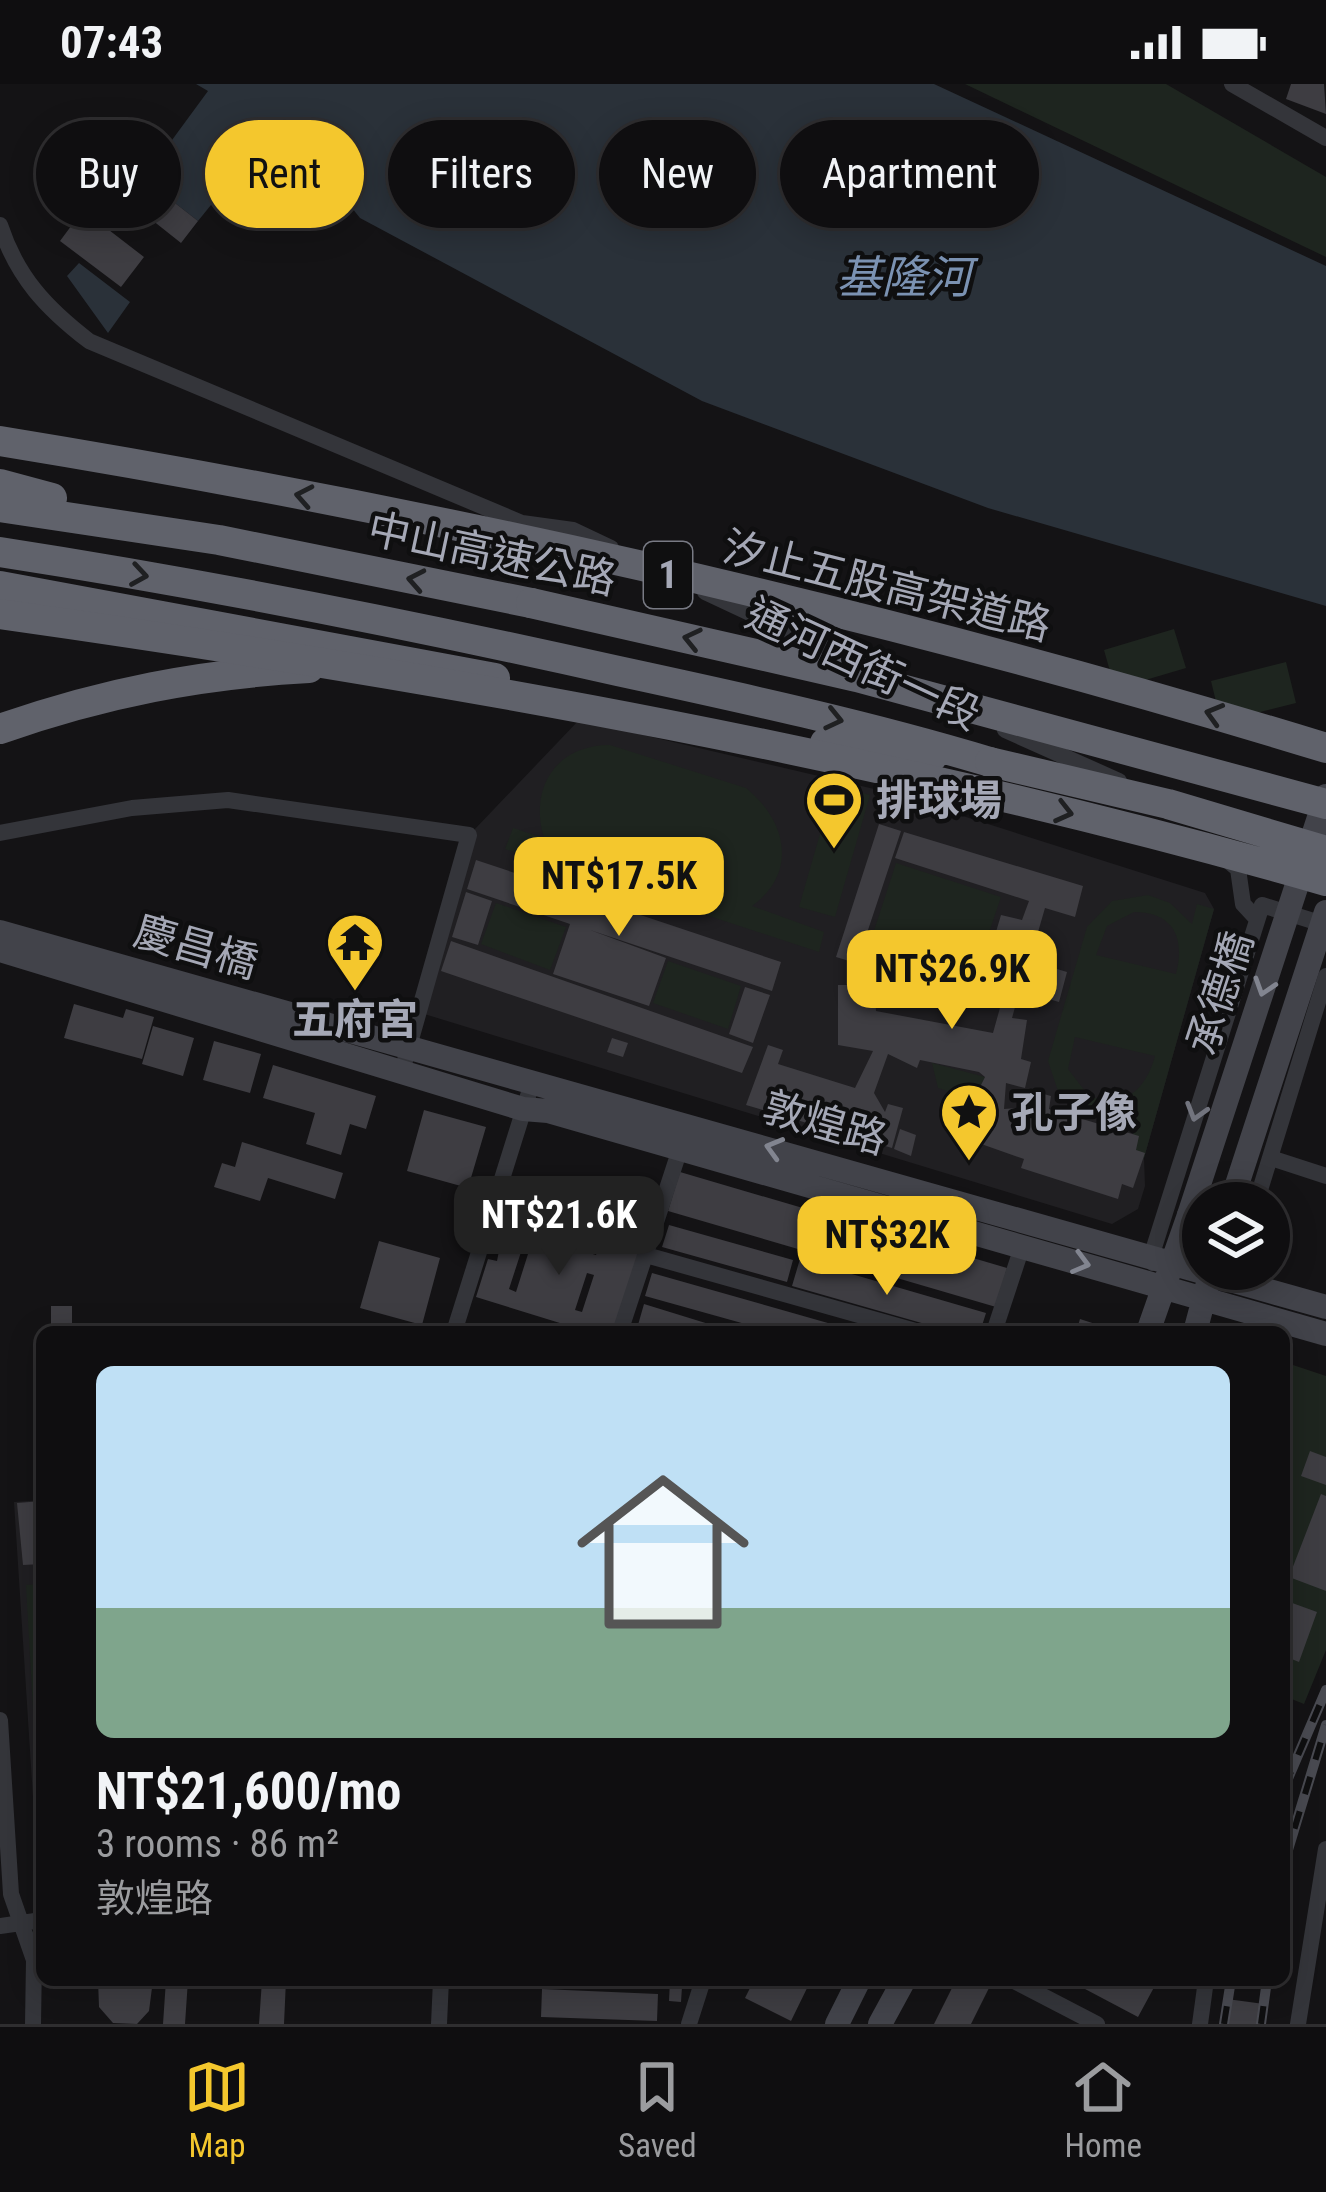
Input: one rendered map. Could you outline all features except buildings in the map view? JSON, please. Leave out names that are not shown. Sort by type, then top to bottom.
[{"type":"highway","name":"汐止五股高架道路","points":[[0,441],[316,498],[614,562],[1058,670],[1326,748]]},
{"type":"highway","name":"中山高速公路","points":[[0,484],[19,503],[531,603],[857,677],[1326,800]]},
{"type":"highway","name":"中山高速公路","points":[[12,554],[515,647],[879,729],[990,762],[1168,803],[1326,850]]},
{"type":"highway","points":[[6,596],[440,668],[883,754],[990,762]]},
{"type":"highway","points":[[6,596],[871,766],[1326,881]]},
{"type":"highway","points":[[1,728],[102,694],[209,674],[342,666],[440,668]]},
{"type":"street","points":[[1232,84],[1326,138]]},
{"type":"street","name":"通河西街一段","points":[[0,225],[25,281],[51,312],[89,341],[522,523],[573,530],[1150,795],[1238,869],[1244,904],[1256,918]]},
{"type":"street","points":[[0,833],[132,808],[228,800],[469,835],[402,1071]]},
{"type":"street","name":"承德橋","points":[[1149,1326],[1162,1269],[1189,1215],[1326,800]]},
{"type":"street","points":[[1162,1269],[1262,905],[1326,925]]},
{"type":"street","name":"承德橋","points":[[1238,1182],[1326,912]]},
{"type":"street","name":"慶昌橋","points":[[0,932],[370,1049]]},
{"type":"street","name":"慶昌橋","points":[[0,950],[370,1049]]},
{"type":"street","points":[[1263,1182],[1318,1030],[1326,976]]},
{"type":"street","name":"敦煌路","points":[[370,1049],[409,1045],[1162,1269]]},
{"type":"street","name":"敦煌路","points":[[370,1049],[402,1071],[524,1109],[1022,1246],[1182,1272]]},
{"type":"street","points":[[456,1326],[533,1080]]},
{"type":"street","points":[[622,1326],[680,1149]]},
{"type":"street","points":[[1270,1158],[1326,1176]]},
{"type":"street","points":[[996,1326],[1022,1246]]},
{"type":"street","points":[[646,1255],[898,1326]]},
{"type":"street","points":[[1198,1326],[1213,1290]]},
{"type":"street","name":"敦煌路","points":[[1241,1290],[1326,1334]]},
{"type":"street","name":"敦煌路","points":[[1263,1290],[1326,1307]]},
{"type":"street","points":[[0,1720],[11,1894],[34,1960],[33,2024]]},
{"type":"street","points":[[1298,2024],[1326,1850]]},
{"type":"street","points":[[0,1926],[36,1921]]},
{"type":"street","points":[[439,2024],[441,1986]]},
{"type":"street","points":[[689,2024],[701,1986]]},
{"type":"street","points":[[837,2024],[857,1986]]},
{"type":"street","points":[[880,2024],[901,1986]]},
{"type":"street","points":[[1023,1986],[1096,2024]]},
{"type":"street","points":[[1200,2024],[1205,1986]]},
{"type":"shaded area","points":[[965,84],[1166,84],[1326,177],[1326,257]]},
{"type":"shaded area","points":[[1174,629],[1186,668],[1115,689],[1104,650]]},
{"type":"shaded area","points":[[1286,662],[1296,703],[1221,722],[1211,681]]},
{"type":"shaded area","points":[[579,720],[887,792],[1205,893],[1214,909],[1144,1158],[1145,1186],[1138,1209],[1112,1224],[421,1013],[475,829]]},
{"type":"shaded area","points":[[610,745],[746,788],[760,801],[778,830],[781,862],[777,878],[752,906],[824,932],[819,952],[505,849],[513,828],[544,838],[540,803],[551,773],[561,762],[591,747]]},
{"type":"shaded area","name":"排球場","points":[[834,785],[870,795],[835,917],[799,907]]},
{"type":"shaded area","points":[[896,863],[1001,897],[977,968],[873,934]]},
{"type":"shaded area","points":[[1148,895],[1170,903],[1192,924],[1197,904],[1214,909],[1144,1158],[1128,1154],[1138,1112],[1104,1119],[1081,1113],[1058,1091],[1048,1061],[1087,927],[1112,901]],"holes":[[[1134,912],[1159,917],[1174,930],[1179,950],[1176,974],[1096,955],[1107,926]],[[1075,1037],[1155,1056],[1146,1078],[1132,1094],[1101,1099],[1088,1095],[1068,1069]]]},
{"type":"shaded area","points":[[496,903],[566,927],[550,970],[481,944]]},
{"type":"shaded area","points":[[668,961],[741,986],[728,1029],[653,1003]]},
{"type":"shaded area","points":[[932,1063],[985,1077],[974,1099],[938,1088]]},
{"type":"shaded area","points":[[1290,1364],[1326,1376],[1326,1650],[1304,1704],[1290,1698]]},
{"type":"shaded area","points":[[36,1500],[36,1844],[14,1502]]},
{"type":"shaded area","points":[[36,1584],[36,1763],[26,1585]]},
{"type":"water","name":"基隆河","points":[[196,84],[934,84],[1012,120],[780,120],[780,228],[1039,228],[1039,133],[1326,266],[1326,606],[988,508],[702,401],[364,220],[364,120],[205,120],[205,212],[198,221],[181,208],[181,128],[208,91]]},
{"type":"water","points":[[79,263],[130,302],[108,333],[67,276]]},
{"type":"railway","points":[[1290,1774],[1326,1690]]},
{"type":"railway","points":[[1290,1843],[1326,1725]]},
{"type":"railway","points":[[1224,2024],[1230,1986]]},
{"type":"railway","points":[[1261,2024],[1266,1986]]},
{"type":"place","name":"排球場","points":[[834,851]]},
{"type":"place","name":"五府宮","points":[[355,993]]},
{"type":"place","name":"孔子像","points":[[969,1163]]}]
